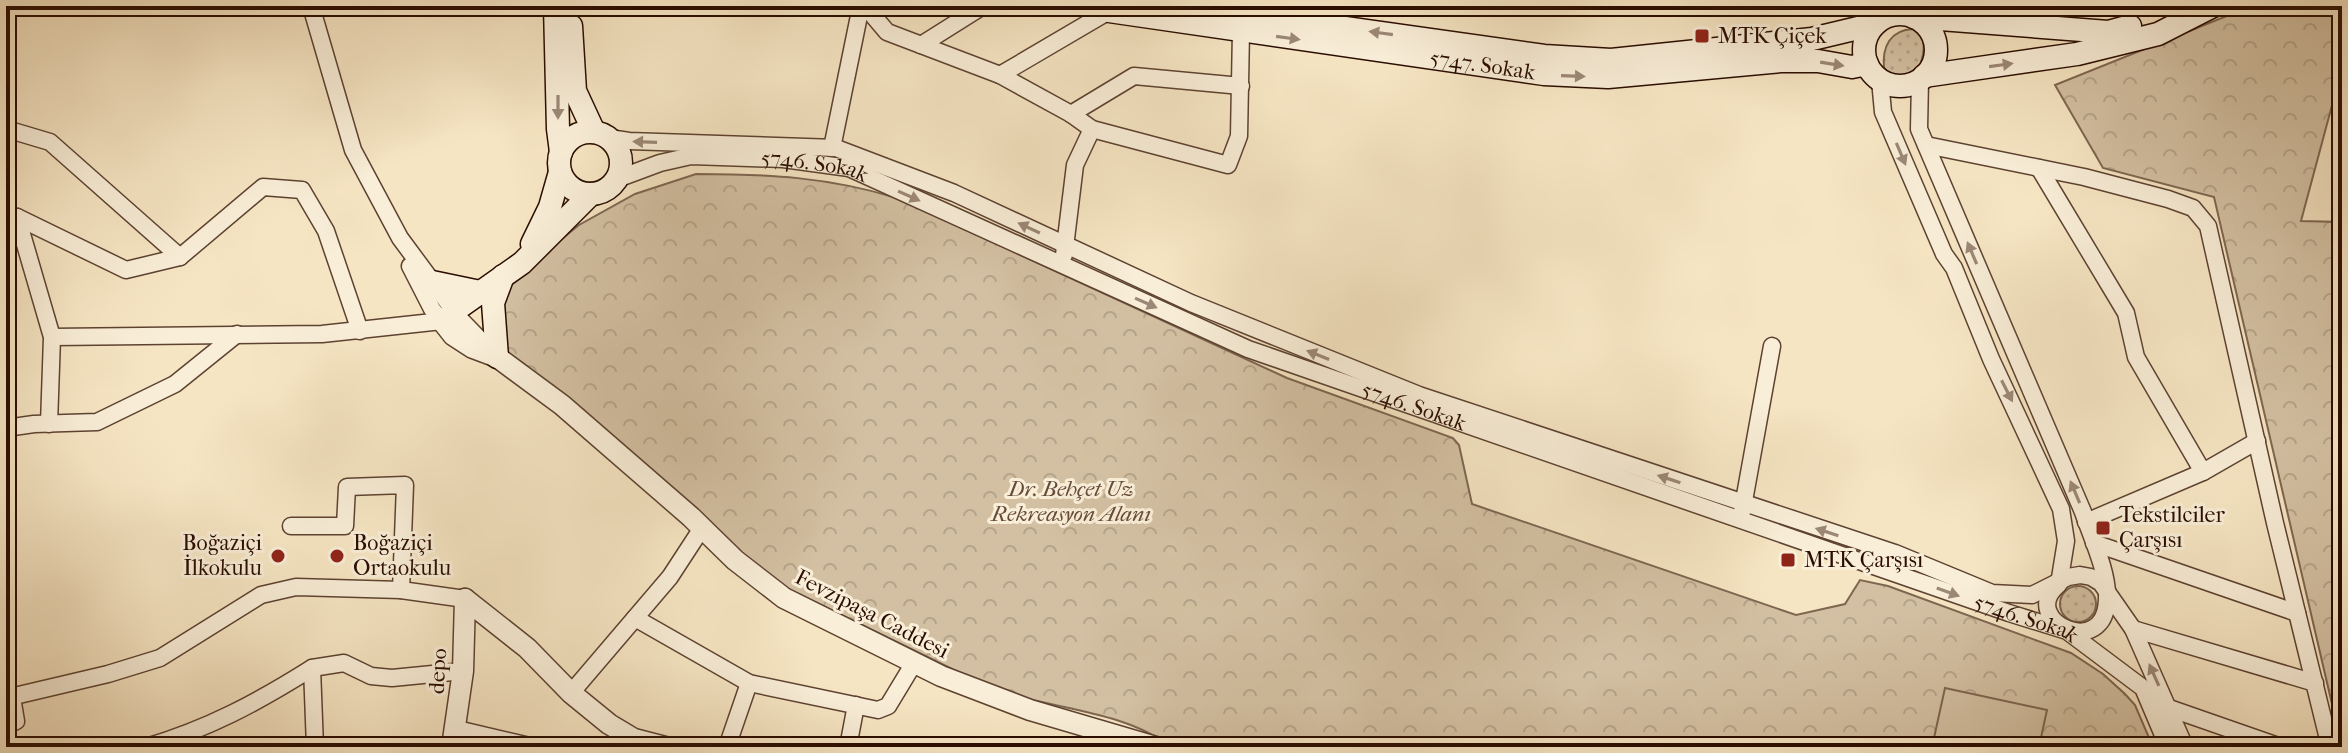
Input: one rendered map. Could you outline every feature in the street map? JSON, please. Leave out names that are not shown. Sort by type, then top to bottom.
[{"type":"main road","points":[[555,6],[560,162],[571,188],[591,194],[601,192],[617,179],[621,170],[620,153],[602,135],[575,91],[570,6]]},
{"type":"main road","name":"5747. Sokak","points":[[1189,6],[1544,56],[1611,60],[1812,39],[1875,24]]},
{"type":"main road","points":[[2183,6],[2159,18],[2108,32],[1893,15],[1875,24],[1864,43],[1874,72],[1903,86],[1922,78],[2077,54],[2158,34],[2213,6]]},
{"type":"main road","name":"5747. Sokak","points":[[1105,9],[1544,74],[1608,77],[1781,61],[1818,61],[1874,72]]},
{"type":"main road","points":[[1914,17],[1924,23],[1935,44],[1932,67],[1922,78]]},
{"type":"main road","points":[[522,263],[550,207],[560,162],[574,136],[602,135]]},
{"type":"main road","points":[[448,316],[522,263],[591,194]]},
{"type":"main road","points":[[497,357],[493,303],[503,276]]},
{"type":"main road","points":[[432,282],[480,292]]},
{"type":"street","points":[[311,6],[353,150],[400,238],[432,282],[448,316]]},
{"type":"street","points":[[863,6],[887,32],[1000,75],[1092,129],[1228,165],[1239,136],[1241,31]]},
{"type":"street","points":[[832,148],[863,6]]},
{"type":"street","points":[[921,45],[983,6]]},
{"type":"street","points":[[1000,75],[1105,9]]},
{"type":"street","points":[[1874,72],[1883,112],[1944,254],[1954,268],[1991,359],[2061,509],[2066,541],[2059,584],[2050,592],[2050,615],[2067,631],[2090,630],[2105,614],[2108,592]]},
{"type":"street","points":[[1071,114],[1134,76],[1241,86]]},
{"type":"street","points":[[1922,78],[1919,129],[2086,522],[2108,592],[2133,629],[2185,747]]},
{"type":"street","points":[[1061,264],[1067,245],[1075,165],[1092,129]]},
{"type":"street","points":[[6,131],[50,142],[180,257]]},
{"type":"street","name":"5746. Sokak","points":[[602,135],[629,141],[832,148],[954,193],[1191,303],[1419,395],[1895,553],[1992,593],[2032,595],[2068,577],[2080,575],[2101,583],[2108,592]]},
{"type":"street","points":[[1926,145],[2084,177],[2168,199],[2193,208],[2208,226],[2330,747]]},
{"type":"street","name":"5746. Sokak","points":[[617,179],[660,163],[691,156],[823,162],[849,168],[1248,349],[2067,631],[2143,688],[2168,747]]},
{"type":"street","points":[[2039,168],[2126,313],[2136,357],[2203,472]]},
{"type":"street","points":[[12,219],[126,270],[180,257],[263,187],[302,190],[326,231],[360,331]]},
{"type":"street","points":[[12,219],[52,337],[49,424]]},
{"type":"street","points":[[400,238],[410,267],[432,309],[448,316]]},
{"type":"street","points":[[52,337],[360,331],[448,316]]},
{"type":"street","name":"Fevzipaşa Caddesi","points":[[448,316],[453,335],[473,348],[497,357],[562,405],[735,560],[784,598],[941,676],[1030,710],[1156,747]]},
{"type":"street","points":[[6,428],[97,422],[175,384],[237,334]]},
{"type":"street","points":[[1741,521],[1772,346]]},
{"type":"street","points":[[2086,522],[2203,472],[2257,441]]},
{"type":"street","points":[[291,526],[345,526],[347,487],[405,485],[401,590]]},
{"type":"street","points":[[571,693],[670,577],[702,528]]},
{"type":"street","points":[[2094,543],[2297,613]]},
{"type":"street","points":[[6,726],[16,721],[9,697],[108,674],[160,658],[261,595],[296,587],[401,590],[465,599],[527,648],[571,693],[609,724],[634,739],[665,747]]},
{"type":"street","name":"depo","points":[[454,738],[463,671],[465,599]]},
{"type":"street","points":[[635,618],[749,683],[878,710],[885,709],[914,663]]},
{"type":"street","points":[[2133,629],[2315,683]]},
{"type":"street","points":[[146,747],[187,735],[256,704],[312,668],[344,663],[371,676],[392,678],[463,671]]},
{"type":"street","points":[[312,668],[312,746]]},
{"type":"street","points":[[727,747],[749,683]]},
{"type":"street","points":[[848,747],[856,705]]},
{"type":"street","points":[[2169,708],[2281,747]]},
{"type":"street","points":[[454,738],[534,747]]},
{"type":"green space","points":[[2243,6],[2342,6],[2342,68],[2301,221],[2342,222],[2342,747],[2214,197],[2103,168],[2055,85],[2237,12]]},
{"type":"green space","points":[[1913,29],[1921,36],[1924,45],[1920,65],[1907,76],[1891,76],[1884,68],[1886,47],[1893,36]]},
{"type":"green space","name":"Dr. Behçet Uz Rekreasyon Alanı","points":[[696,174],[798,178],[847,185],[897,198],[1287,378],[1453,438],[1459,445],[1472,504],[1796,615],[1845,604],[1860,580],[1888,586],[2071,653],[2103,674],[2135,705],[2153,747],[1170,747],[1132,725],[993,689],[772,581],[506,360],[499,290],[579,225],[635,194]]},
{"type":"green space","points":[[2335,468],[2342,468],[2342,526],[2332,526]]},
{"type":"green space","points":[[2078,586],[2091,591],[2096,604],[2091,617],[2078,622],[2065,617],[2060,604],[2065,591]]},
{"type":"green space","points":[[1945,688],[2047,710],[2039,747],[1932,747]]},
{"type":"place","name":"MTK Çiçek","points":[[1702,36]]},
{"type":"place","name":"Tekstilciler Çarşısı","points":[[2103,528]]},
{"type":"place","name":"Boğaziçi İlkokulu","points":[[278,556]]},
{"type":"place","name":"Boğaziçi Ortaokulu","points":[[337,556]]},
{"type":"place","name":"MTK Çarşısı","points":[[1788,560]]}]
